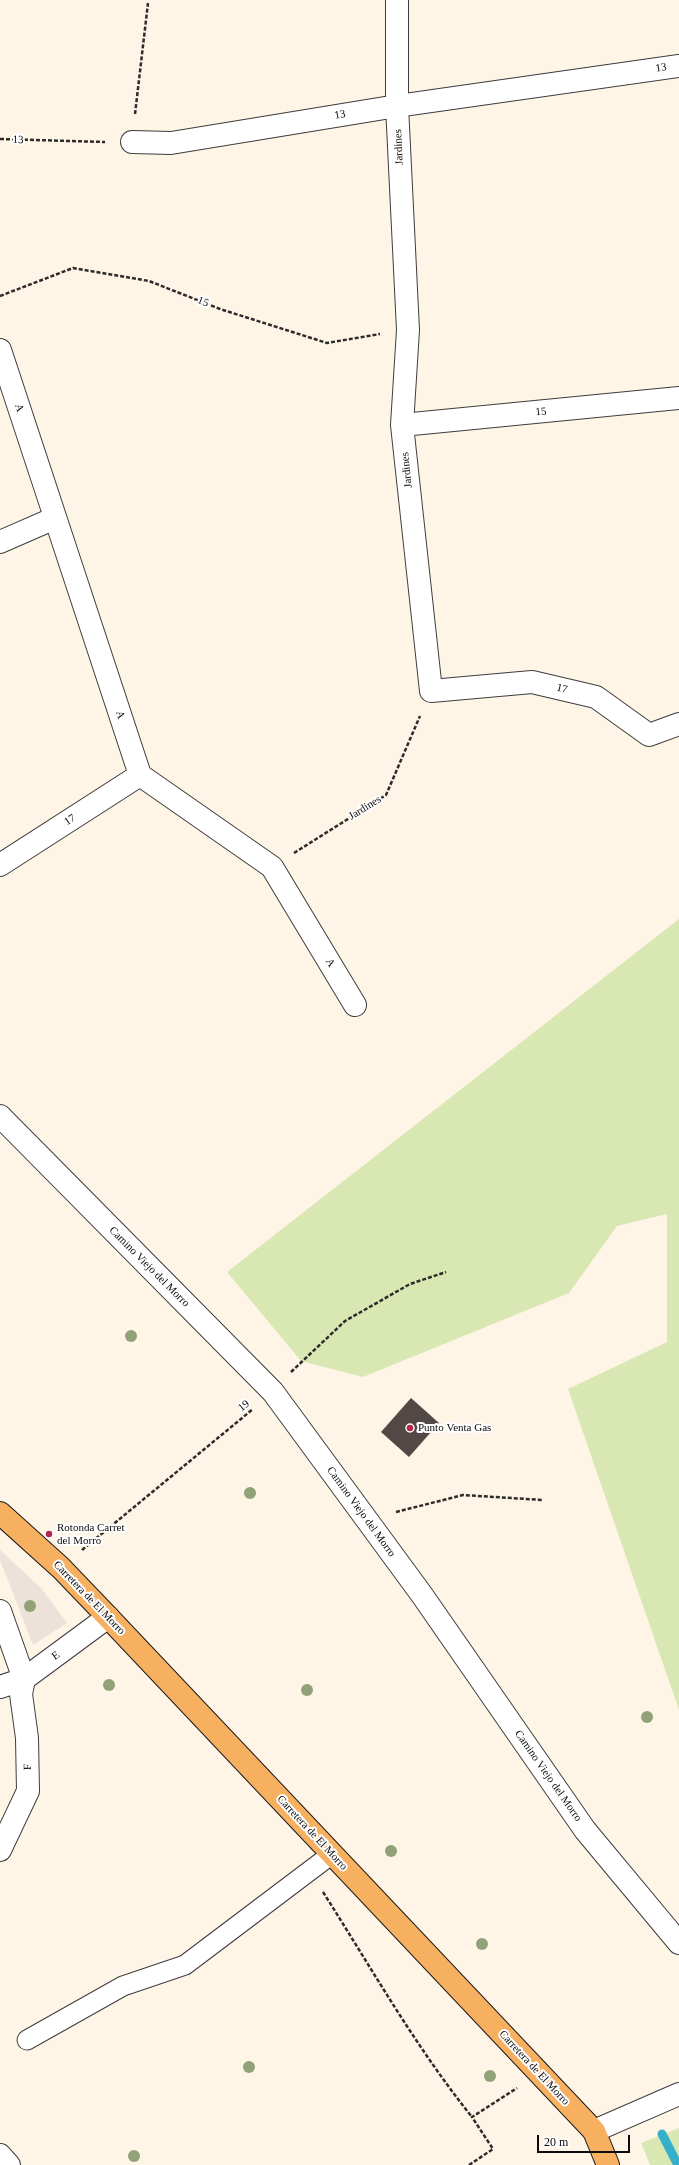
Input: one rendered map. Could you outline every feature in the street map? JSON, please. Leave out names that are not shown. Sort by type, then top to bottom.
[{"type":"main road","name":"Carretera de El Morro","points":[[0,1513],[61,1568],[594,2131],[608,2165]]},
{"type":"street","name":"Jardines","points":[[397,0],[397,106],[408,330],[402,425],[431,691]]},
{"type":"street","name":"13","points":[[132,142],[171,143],[397,106],[679,66]]},
{"type":"street","name":"A","points":[[0,350],[54,518],[140,775],[272,867],[355,1005]]},
{"type":"street","name":"15","points":[[402,425],[679,398]]},
{"type":"street","points":[[0,542],[54,518]]},
{"type":"street","name":"17","points":[[431,691],[532,682],[596,696],[649,735],[679,724]]},
{"type":"street","name":"17","points":[[0,865],[140,775]]},
{"type":"street","name":"Camino Viejo del Morro","points":[[0,1116],[273,1392],[422,1595],[585,1830],[679,1943]]},
{"type":"street","points":[[0,1611],[24,1679]]},
{"type":"street","name":"E","points":[[0,1686],[24,1679],[108,1617]]},
{"type":"street","name":"F","points":[[0,1850],[28,1791],[27,1738],[21,1694],[24,1679]]},
{"type":"street","points":[[594,2131],[679,2094]]},
{"type":"street","points":[[0,2155],[9,2165]]},
{"type":"lane","points":[[27,2040],[123,1986],[185,1965],[332,1854]]},
{"type":"path","points":[[132,142],[148,3]]},
{"type":"path","name":"13","points":[[0,139],[132,142]]},
{"type":"path","name":"15","points":[[0,296],[73,268],[149,281],[220,309],[327,343],[408,330]]},
{"type":"path","name":"Jardines","points":[[272,867],[386,795],[431,691]]},
{"type":"path","name":"19","points":[[61,1568],[273,1392],[301,1361],[345,1321],[410,1284],[446,1272]]},
{"type":"path","points":[[366,1520],[463,1495],[543,1500]]},
{"type":"path","points":[[310,1870],[409,2032],[438,2075],[472,2117],[493,2149],[469,2165]]},
{"type":"path","points":[[472,2117],[539,2074]]},
{"type":"green space","points":[[679,919],[679,1710],[568,1389],[667,1342],[667,1214],[617,1226],[569,1293],[363,1377],[301,1361],[227,1272]]},
{"type":"green space","points":[[679,2128],[679,2165],[650,2165],[641,2143]]},
{"type":"shaded area","points":[[0,1550],[41,1588],[67,1623],[33,1645],[0,1560]]},
{"type":"building","name":"Punto Venta Gas","points":[[411,1398],[439,1423],[409,1457],[381,1432]]},
{"type":"waterway","points":[[662,2134],[678,2165]]},
{"type":"place","name":"Punto Venta Gas","points":[[410,1428]]},
{"type":"place","name":"Rotonda Carret del Morro","points":[[49,1534]]}]
